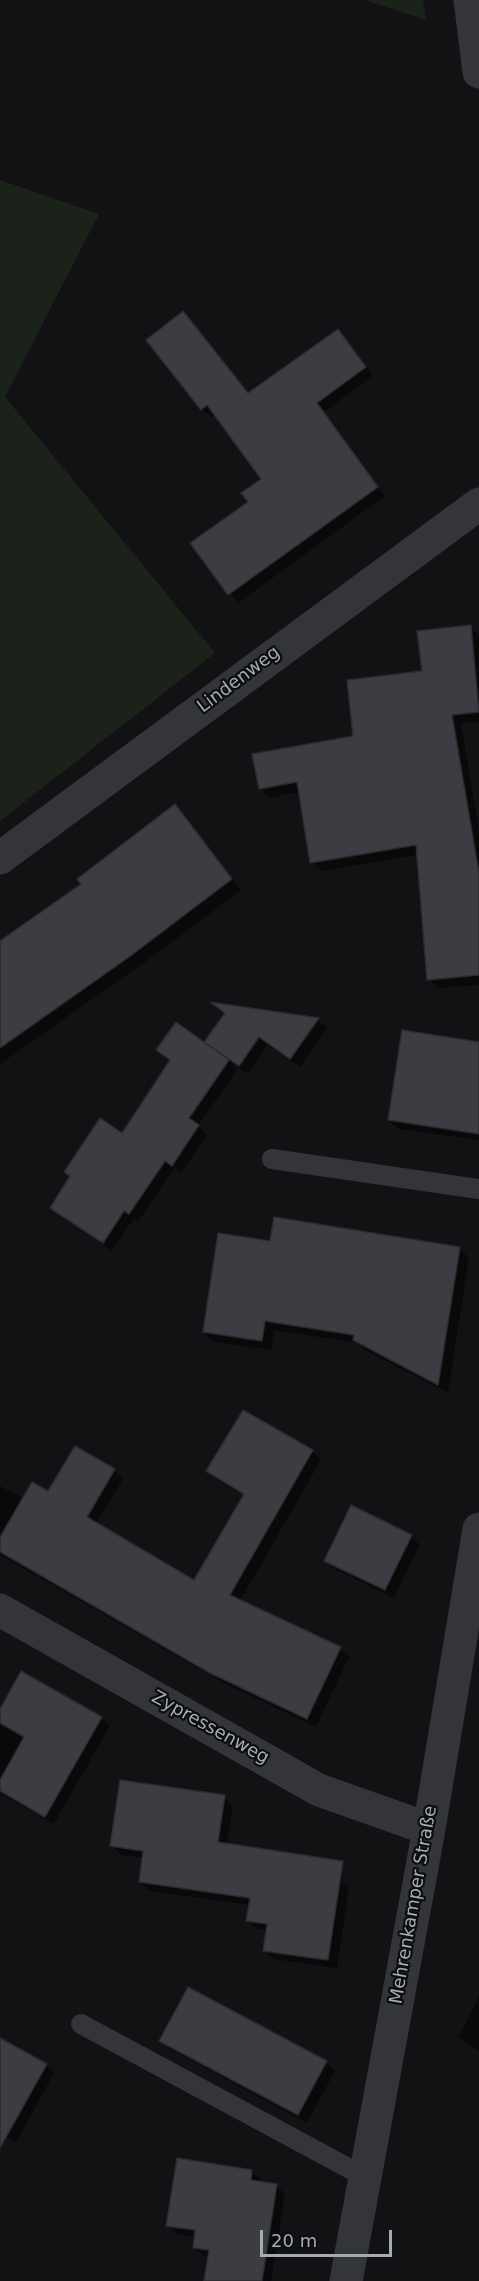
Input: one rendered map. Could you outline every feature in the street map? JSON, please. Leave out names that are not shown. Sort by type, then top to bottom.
[{"type":"street","points":[[470,0],[477,39],[479,72]]},
{"type":"street","name":"Lindenweg","points":[[0,858],[479,504]]},
{"type":"street","name":"Mehrenkamper Straße","points":[[346,2281],[429,1829],[479,1529]]},
{"type":"street","name":"Zypressenweg","points":[[0,1610],[320,1790],[429,1829]]},
{"type":"lane","points":[[272,1159],[479,1189]]},
{"type":"lane","points":[[81,2024],[365,2177]]},
{"type":"shaded area","points":[[365,0],[423,0],[426,20]]},
{"type":"shaded area","points":[[0,180],[99,214],[5,397],[215,653],[0,821]]},
{"type":"building","points":[[183,311],[248,393],[338,329],[366,367],[317,403],[378,487],[228,595],[190,543],[248,502],[241,493],[261,479],[207,405],[201,410],[146,340]]},
{"type":"building","points":[[471,625],[479,712],[452,715],[479,873],[479,975],[427,980],[416,845],[310,863],[297,782],[259,789],[252,754],[353,736],[347,680],[422,671],[417,631]]},
{"type":"building","points":[[175,804],[232,879],[129,957],[0,1048],[0,941],[81,884],[77,879]]},
{"type":"building","points":[[210,1002],[319,1018],[290,1059],[259,1037],[239,1066],[204,1042],[225,1013]]},
{"type":"building","points":[[176,1022],[229,1060],[189,1118],[199,1125],[172,1166],[165,1161],[129,1214],[124,1211],[103,1243],[50,1208],[70,1176],[64,1172],[100,1118],[122,1133],[170,1060],[156,1050]]},
{"type":"building","points":[[402,1030],[479,1042],[479,1134],[388,1120]]},
{"type":"building","points":[[274,1217],[460,1247],[438,1385],[353,1340],[354,1335],[265,1321],[262,1341],[203,1332],[218,1233],[270,1241]]},
{"type":"building","points":[[243,1410],[313,1450],[230,1595],[341,1647],[307,1719],[210,1673],[0,1552],[0,1537],[32,1482],[48,1491],[75,1446],[115,1469],[87,1517],[194,1580],[244,1494],[206,1471]]},
{"type":"building","points":[[351,1505],[412,1535],[385,1590],[324,1561]]},
{"type":"building","points":[[21,1671],[102,1717],[45,1817],[0,1791],[0,1780],[24,1737],[0,1723],[0,1709]]},
{"type":"building","points":[[120,1780],[225,1795],[218,1842],[343,1861],[328,1960],[263,1951],[267,1924],[246,1921],[250,1898],[139,1882],[143,1851],[110,1846]]},
{"type":"building","points":[[188,1987],[327,2061],[298,2115],[159,2041]]},
{"type":"building","points":[[0,2038],[47,2064],[0,2148]]},
{"type":"building","points":[[177,2158],[252,2170],[251,2180],[277,2184],[262,2281],[204,2281],[209,2250],[193,2248],[195,2230],[166,2226]]}]
